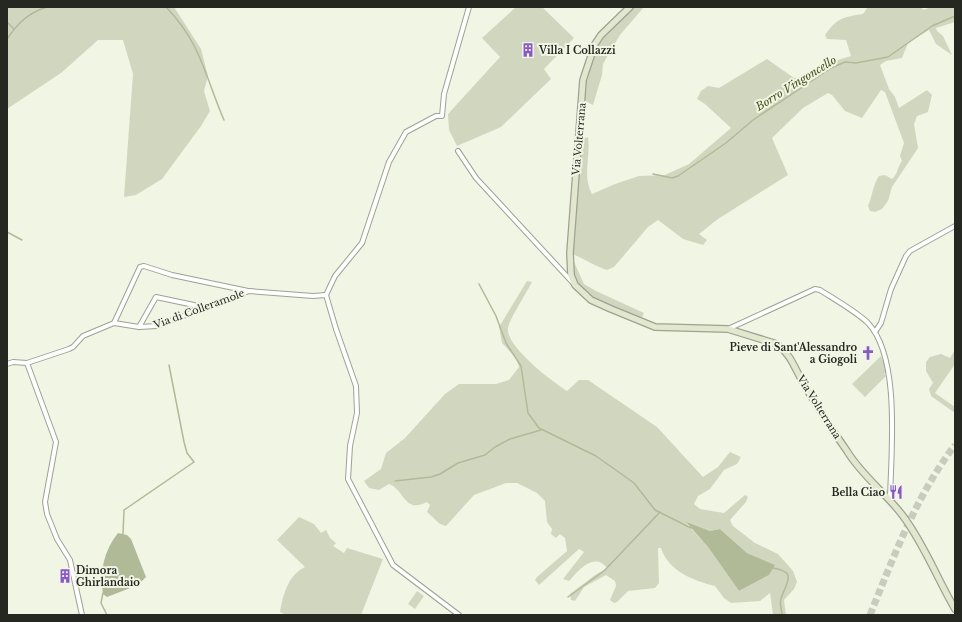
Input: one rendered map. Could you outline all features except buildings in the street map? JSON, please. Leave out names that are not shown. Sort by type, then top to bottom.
[{"type":"main road","name":"Via Volterrana","points":[[630,7],[601,35],[595,44],[583,80],[570,253],[571,275],[575,286],[590,300],[656,327],[728,329],[777,344],[784,349],[790,357],[801,379],[860,470],[890,500],[917,536],[955,609]]},
{"type":"street","points":[[459,615],[393,566],[348,479],[350,446],[357,413],[356,386],[326,295],[335,276],[362,243],[389,162],[406,132],[436,116],[442,116],[444,94],[469,7]]},
{"type":"street","name":"Via Volterrana","points":[[458,151],[476,178],[575,286]]},
{"type":"street","points":[[875,332],[883,317],[891,289],[906,256],[910,251],[955,226]]},
{"type":"street","points":[[7,364],[13,362],[26,363],[69,349],[73,347],[83,336],[114,323],[140,267],[144,266],[172,275],[249,291]]},
{"type":"street","points":[[728,329],[815,289],[820,290],[868,323],[875,332],[882,346],[889,371],[891,416],[890,500]]},
{"type":"street","name":"Via di Colleramole","points":[[114,323],[139,327],[157,326],[249,291],[313,296],[326,295]]},
{"type":"street","points":[[139,327],[156,297],[194,305]]},
{"type":"street","points":[[26,363],[56,442],[45,502],[47,514],[57,540],[70,560],[82,615]]},
{"type":"shaded area","points":[[7,7],[174,7],[201,49],[208,76],[204,91],[210,111],[201,126],[162,179],[136,195],[124,197],[133,74],[123,40],[98,40],[61,73],[7,109]]},
{"type":"shaded area","points":[[516,7],[542,7],[574,38],[544,69],[551,79],[501,127],[457,146],[449,130],[448,114],[500,57],[482,38]]},
{"type":"shaded area","points":[[630,7],[644,7],[620,35],[603,64],[602,75],[593,105],[582,99],[583,80],[595,44]]},
{"type":"shaded area","points":[[868,7],[920,7],[924,10],[930,7],[955,7],[955,22],[936,28],[937,31],[943,36],[952,55],[936,44],[929,30],[908,43],[902,58],[886,61],[880,65],[889,89],[895,97],[899,108],[927,90],[932,95],[928,112],[917,116],[914,124],[918,148],[892,187],[888,201],[882,209],[875,212],[870,211],[868,206],[874,187],[879,176],[885,175],[892,179],[894,177],[902,161],[900,156],[904,143],[885,92],[881,90],[862,118],[845,111],[832,95],[828,93],[803,108],[772,138],[788,175],[718,219],[699,234],[707,240],[703,245],[683,239],[658,220],[648,227],[614,267],[607,270],[570,253],[579,140],[588,137],[587,173],[589,187],[592,194],[639,176],[665,175],[689,164],[731,128],[705,104],[697,99],[701,91],[708,86],[719,88],[767,59],[794,78],[806,77],[831,62],[851,56],[846,40],[827,39],[825,35],[833,25],[841,19],[863,14]]},
{"type":"shaded area","points":[[570,253],[584,284],[644,313],[640,322],[596,303],[581,292],[576,286],[571,275]]},
{"type":"shaded area","points":[[527,281],[532,282],[508,328],[509,336],[514,344],[541,372],[567,391],[579,380],[588,380],[657,427],[703,477],[718,467],[730,452],[741,457],[737,464],[724,470],[710,489],[698,496],[694,504],[700,509],[724,513],[745,495],[748,497],[746,502],[730,520],[733,526],[755,543],[778,554],[793,571],[797,582],[794,589],[784,600],[786,615],[773,615],[770,593],[760,601],[731,603],[724,598],[715,586],[691,578],[676,569],[664,556],[661,548],[658,548],[659,583],[655,588],[628,591],[614,603],[610,600],[616,586],[615,581],[606,575],[584,587],[575,601],[571,600],[570,594],[607,568],[602,563],[597,561],[592,562],[586,564],[569,581],[563,579],[584,552],[579,549],[539,585],[535,580],[537,577],[567,551],[565,538],[560,534],[556,538],[551,534],[552,529],[547,522],[545,501],[537,493],[517,483],[506,483],[474,495],[446,526],[440,524],[427,512],[430,505],[427,502],[419,505],[409,503],[394,487],[389,484],[379,490],[369,488],[364,481],[381,469],[386,453],[405,438],[445,394],[459,384],[496,384],[509,380],[519,367],[516,358],[502,343],[499,327]],"holes":[[[686,523],[710,531],[720,529],[747,553],[774,565],[769,575],[739,591],[708,547]]]},
{"type":"shaded area","points":[[955,350],[955,364],[935,393],[955,407],[955,413],[931,396],[929,389],[933,383],[926,371],[926,362],[930,357],[941,354],[950,358]]},
{"type":"shaded area","points":[[881,356],[887,371],[884,374],[886,376],[865,397],[852,384]]},
{"type":"shaded area","points":[[299,517],[314,524],[321,533],[326,530],[330,538],[336,543],[333,546],[344,553],[347,548],[383,559],[361,615],[286,615],[280,612],[290,580],[305,567],[277,540]]},
{"type":"shaded area","points":[[686,522],[710,531],[720,529],[747,553],[775,565],[769,575],[739,591],[708,547]]},
{"type":"shaded area","points":[[118,533],[127,535],[131,539],[146,577],[138,585],[107,597],[103,594],[102,570],[109,547]]},
{"type":"shaded area","points":[[417,591],[424,596],[415,609],[408,604]]},
{"type":"waterway","points":[[7,39],[24,19],[34,12],[47,7]]},
{"type":"waterway","points":[[166,7],[178,20],[195,47],[224,120]]},
{"type":"waterway","name":"Borro Vingoncello","points":[[653,174],[672,178],[678,176],[726,143],[753,120],[831,68],[845,62],[856,63],[888,57],[932,26],[955,16]]},
{"type":"waterway","points":[[7,22],[14,29]]},
{"type":"waterway","points":[[7,232],[22,240]]},
{"type":"waterway","points":[[479,284],[496,316],[506,343],[521,366],[528,413],[539,428],[596,456],[634,483],[655,510],[691,528]]},
{"type":"waterway","points":[[123,534],[124,510],[194,462],[187,453],[184,442],[169,365]]},
{"type":"waterway","points":[[395,481],[431,477],[440,474],[458,463],[485,455],[495,447],[510,439],[541,430]]},
{"type":"waterway","points":[[568,597],[604,571],[660,512]]},
{"type":"waterway","points":[[773,568],[786,572],[788,576],[787,584],[780,601],[782,615]]},
{"type":"waterway","points":[[103,593],[101,603],[107,615]]},
{"type":"tunnel","points":[[870,615],[897,549],[917,506],[941,465],[955,445]]},
{"type":"place","name":"Villa I Collazzi","points":[[528,50]]},
{"type":"place","name":"Pieve di Sant'Alessandro a Giogoli","points":[[868,353]]},
{"type":"place","name":"Bella Ciao","points":[[896,492]]},
{"type":"place","name":"Dimora Ghirlandaio","points":[[65,576]]}]
